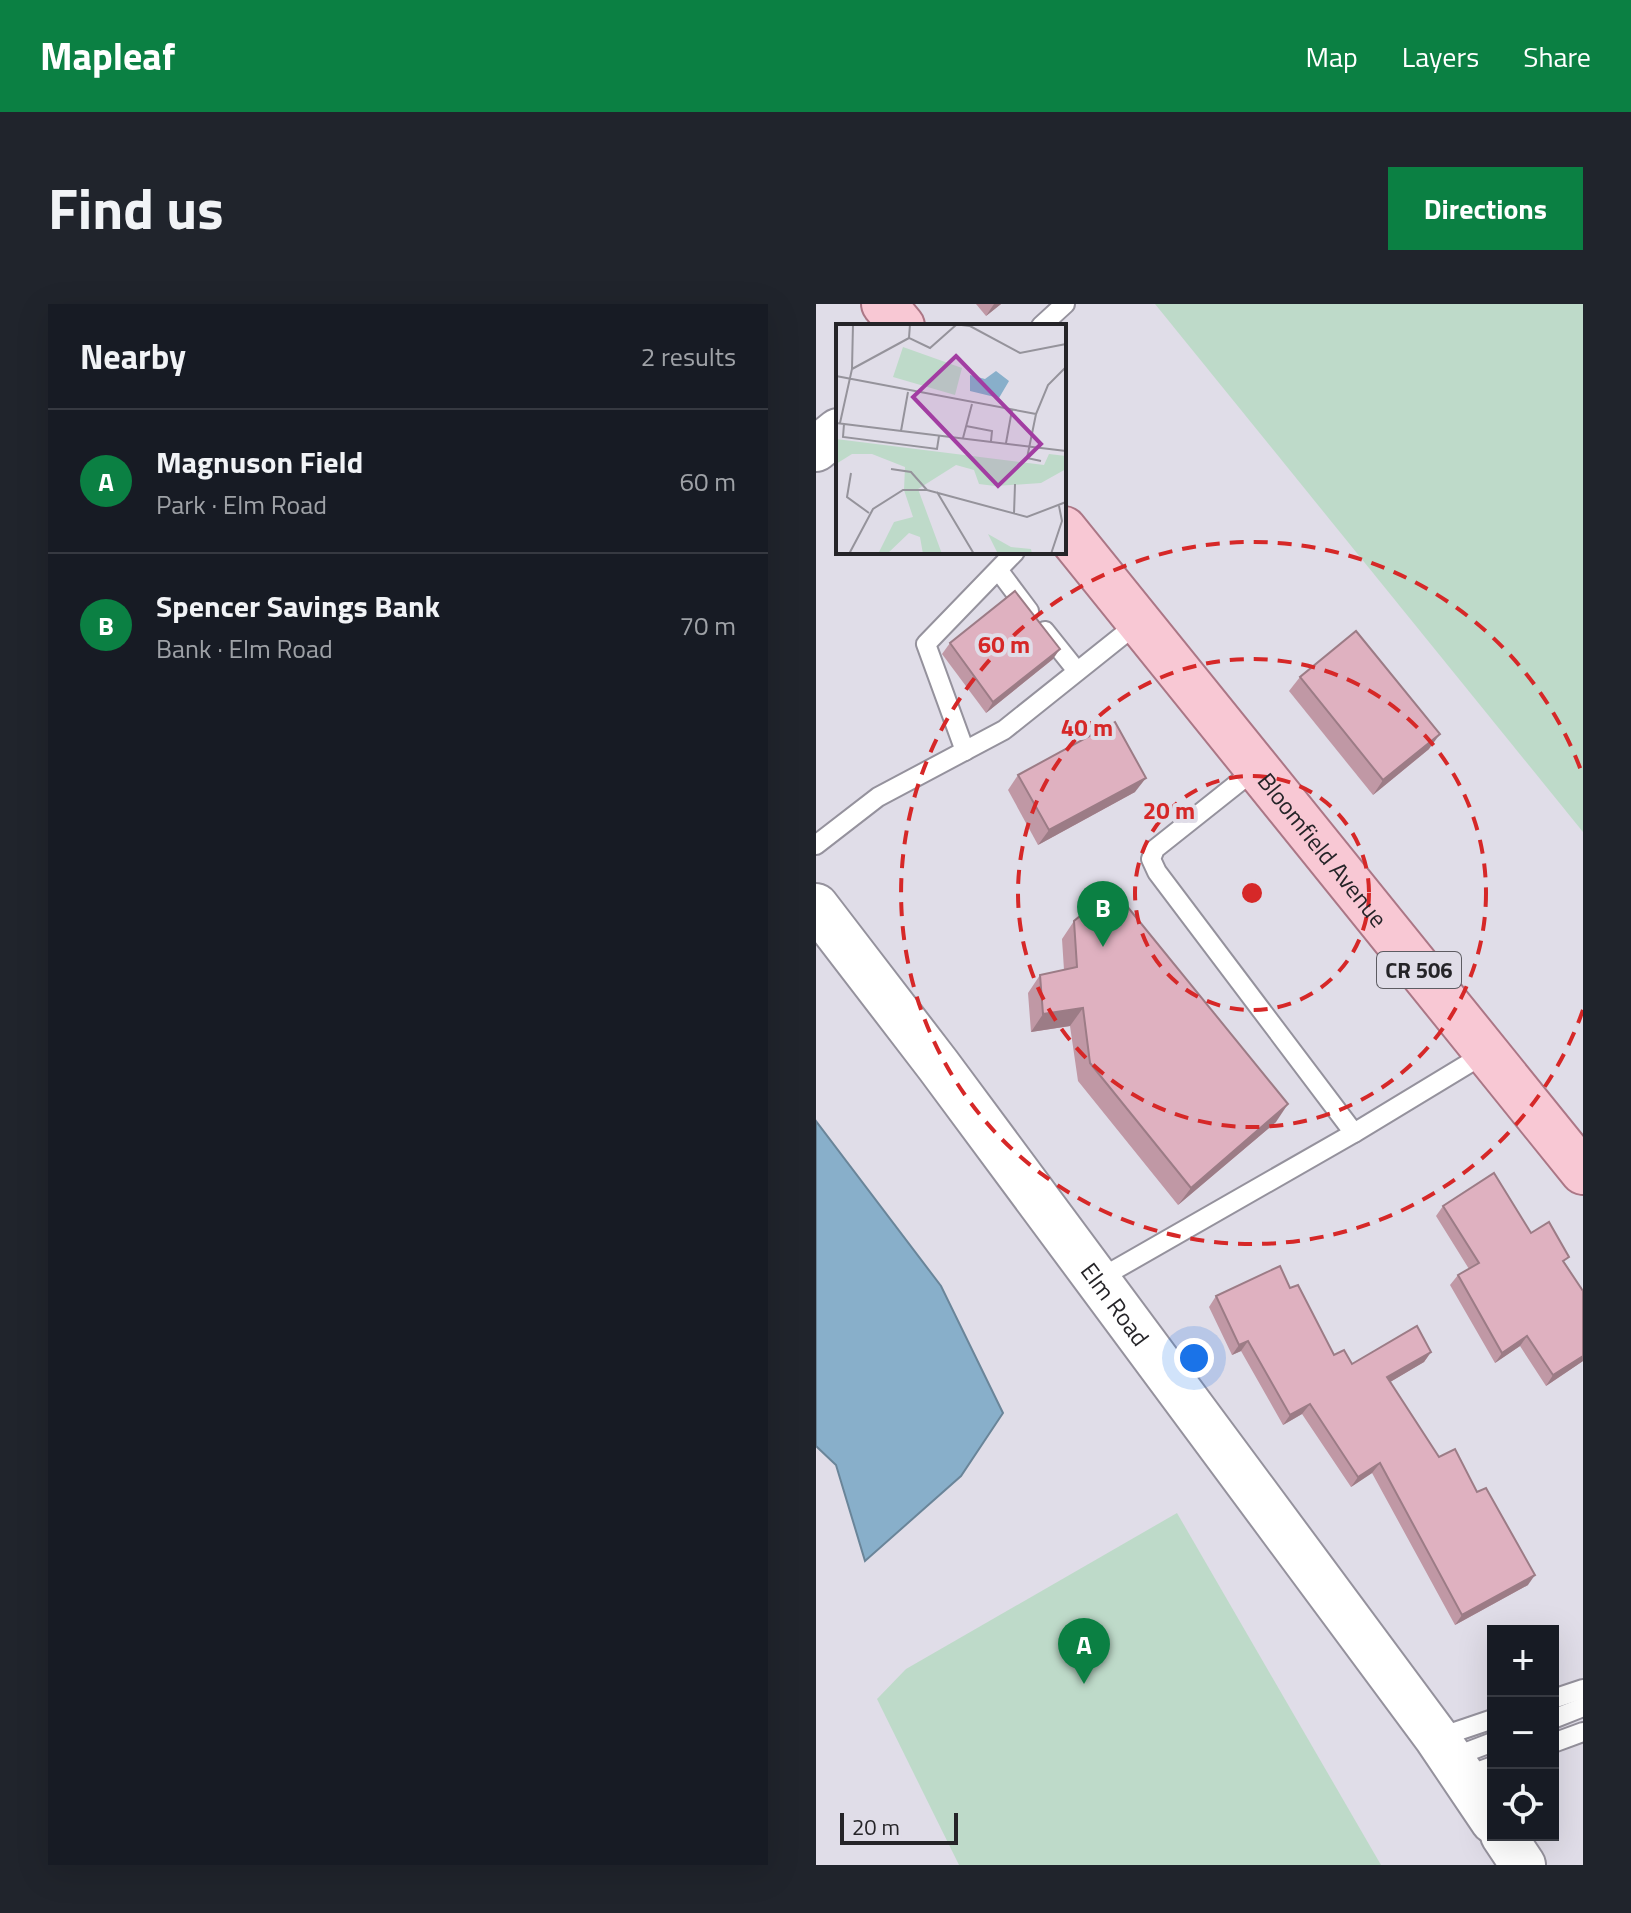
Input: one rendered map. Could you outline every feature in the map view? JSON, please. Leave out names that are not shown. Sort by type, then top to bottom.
[{"type":"main road","points":[[884,304],[900,324]]},
{"type":"main road","name":"Bloomfield Avenue","points":[[1066,532],[1583,1172]]},
{"type":"street","points":[[816,449],[836,433]]},
{"type":"street","name":"Elm Road","points":[[816,906],[1461,1760],[1487,1810]]},
{"type":"street","points":[[1507,1841],[1523,1865]]},
{"type":"lane","points":[[1043,324],[1065,304]]},
{"type":"lane","points":[[965,751],[926,644],[1013,554]]},
{"type":"lane","points":[[999,571],[1077,671]]},
{"type":"lane","points":[[816,845],[878,797],[1004,730],[1138,623]]},
{"type":"lane","points":[[1257,768],[1155,849],[1151,859],[1157,872],[1354,1133]]},
{"type":"lane","points":[[1097,1280],[1354,1133],[1486,1053]]},
{"type":"lane","points":[[1559,1697],[1583,1689]]},
{"type":"lane","points":[[1559,1717],[1583,1707]]},
{"type":"lane","points":[[1461,1760],[1487,1727]]},
{"type":"lane","points":[[1559,1741],[1583,1732]]},
{"type":"lane","points":[[1461,1760],[1487,1745]]},
{"type":"green space","points":[[1155,304],[1583,304],[1583,832]]},
{"type":"green space","points":[[1177,1513],[1381,1865],[959,1865],[877,1699],[906,1669]]},
{"type":"water","points":[[816,1121],[941,1286],[1003,1413],[961,1476],[865,1561],[836,1465],[816,1446]]},
{"type":"building","points":[[1015,591],[1060,649],[993,702],[950,643]]},
{"type":"building","points":[[1356,631],[1440,734],[1383,780],[1300,677]]},
{"type":"building","points":[[1115,722],[1146,778],[1049,830],[1018,775]]},
{"type":"building","points":[[1113,889],[1288,1104],[1191,1188],[1090,1063],[1083,1008],[1043,1014],[1040,975],[1077,967],[1074,921]]},
{"type":"building","points":[[1494,1173],[1531,1233],[1549,1222],[1569,1257],[1563,1261],[1583,1291],[1583,1356],[1553,1375],[1527,1336],[1502,1353],[1458,1275],[1479,1263],[1443,1206]]},
{"type":"building","points":[[1280,1266],[1290,1288],[1298,1285],[1334,1355],[1344,1350],[1352,1364],[1417,1326],[1431,1352],[1387,1377],[1439,1457],[1455,1449],[1477,1492],[1486,1488],[1535,1575],[1462,1615],[1380,1463],[1358,1477],[1310,1404],[1290,1415],[1248,1341],[1239,1345],[1216,1296]]},
{"type":"place","name":"Spencer Savings Bank","points":[[1103,947]]},
{"type":"place","name":"Magnuson Field","points":[[1084,1684]]}]
